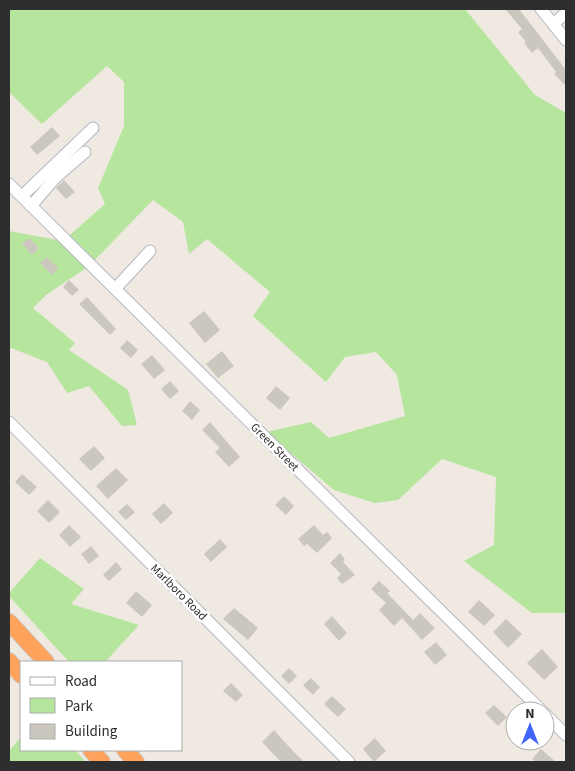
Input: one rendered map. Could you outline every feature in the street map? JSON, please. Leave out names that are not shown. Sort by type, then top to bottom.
[{"type":"highway","points":[[9,622],[45,661]]},
{"type":"highway","points":[[9,661],[20,674]]},
{"type":"highway","points":[[92,751],[102,762]]},
{"type":"highway","points":[[126,751],[136,762]]},
{"type":"street","points":[[541,9],[566,40]]},
{"type":"street","points":[[554,24],[566,13]]},
{"type":"street","points":[[22,196],[93,128]]},
{"type":"street","points":[[31,206],[56,177],[85,152]]},
{"type":"street","name":"Green Street","points":[[9,184],[532,701]]},
{"type":"street","points":[[115,289],[150,251]]},
{"type":"street","name":"Marlboro Road","points":[[9,422],[349,762]]},
{"type":"street","points":[[555,724],[566,735]]},
{"type":"green space","points":[[9,9],[465,9],[535,95],[566,113],[566,613],[532,613],[464,561],[494,545],[496,477],[442,459],[398,500],[375,503],[334,490],[266,432],[311,422],[329,438],[405,416],[397,375],[376,352],[345,357],[326,382],[253,316],[270,292],[207,239],[189,254],[183,222],[153,200],[89,266],[46,295],[33,308],[75,343],[69,350],[128,390],[137,425],[122,426],[89,386],[67,393],[47,362],[11,348],[9,351],[9,231],[63,241],[105,204],[98,188],[124,126],[124,82],[107,66],[42,124],[9,92]]},
{"type":"green space","points":[[40,558],[84,589],[71,604],[139,625],[106,661],[68,661],[9,596],[9,593]]},
{"type":"green space","points":[[20,738],[20,751],[76,751],[86,762],[9,762],[9,751]]},
{"type":"building","points":[[505,9],[519,9],[566,70],[566,86],[554,74],[556,72],[538,48],[532,53],[524,43],[526,42],[518,32],[522,29]]},
{"type":"building","points":[[52,127],[60,136],[37,155],[30,147]]},
{"type":"building","points":[[64,180],[75,192],[66,199],[56,188]]},
{"type":"building","points":[[29,238],[39,248],[32,255],[22,244]]},
{"type":"building","points":[[47,257],[58,268],[52,275],[40,263]]},
{"type":"building","points":[[69,280],[79,290],[72,296],[63,287]]},
{"type":"building","points":[[87,297],[116,329],[110,335],[79,304]]},
{"type":"building","points":[[204,311],[220,330],[205,343],[189,323]]},
{"type":"building","points":[[127,340],[138,350],[131,358],[120,348]]},
{"type":"building","points":[[222,351],[234,366],[218,378],[206,364]]},
{"type":"building","points":[[152,355],[165,370],[154,379],[141,364]]},
{"type":"building","points":[[170,381],[179,391],[170,399],[161,389]]},
{"type":"building","points":[[276,386],[290,398],[280,410],[266,398]]},
{"type":"building","points":[[190,401],[200,410],[192,420],[182,411]]},
{"type":"building","points":[[210,422],[240,457],[229,467],[215,452],[220,448],[202,430]]},
{"type":"building","points":[[94,446],[105,458],[91,471],[79,459]]},
{"type":"building","points":[[116,468],[128,480],[108,499],[96,486]]},
{"type":"building","points":[[22,474],[37,487],[29,495],[15,482]]},
{"type":"building","points":[[284,496],[294,506],[286,515],[275,505]]},
{"type":"building","points":[[48,500],[60,512],[49,523],[37,511]]},
{"type":"building","points":[[164,503],[173,513],[161,524],[152,514]]},
{"type":"building","points":[[127,504],[135,512],[126,520],[118,512]]},
{"type":"building","points":[[69,525],[81,537],[70,547],[59,535]]},
{"type":"building","points":[[314,525],[323,535],[327,532],[332,538],[317,553],[307,544],[304,546],[298,539]]},
{"type":"building","points":[[220,539],[227,547],[211,562],[204,554]]},
{"type":"building","points":[[91,546],[99,556],[89,564],[81,554]]},
{"type":"building","points":[[340,553],[345,560],[343,562],[355,575],[342,584],[337,578],[341,574],[330,563]]},
{"type":"building","points":[[116,562],[122,569],[109,581],[103,575]]},
{"type":"building","points":[[379,581],[390,591],[387,593],[413,620],[420,613],[435,628],[422,640],[402,618],[394,626],[379,610],[386,603],[371,589]]},
{"type":"building","points":[[136,591],[152,605],[142,617],[126,603]]},
{"type":"building","points":[[479,600],[495,615],[484,626],[468,612]]},
{"type":"building","points":[[234,608],[258,628],[248,640],[223,619]]},
{"type":"building","points":[[332,616],[347,633],[339,641],[324,624]]},
{"type":"building","points":[[506,619],[522,634],[508,648],[493,632]]},
{"type":"building","points":[[436,642],[447,655],[435,665],[424,652]]},
{"type":"building","points":[[542,649],[558,667],[544,680],[527,663]]},
{"type":"building","points":[[289,668],[297,676],[289,684],[281,676]]},
{"type":"building","points":[[311,678],[320,687],[313,695],[303,685]]},
{"type":"building","points":[[231,683],[243,695],[236,702],[223,691]]},
{"type":"building","points":[[332,696],[346,709],[338,717],[324,704]]},
{"type":"building","points":[[494,705],[505,715],[505,719],[498,726],[485,713]]},
{"type":"building","points":[[274,730],[304,762],[281,762],[262,742]]},
{"type":"building","points":[[375,738],[386,751],[374,762],[363,749]]},
{"type":"building","points":[[539,751],[543,751],[556,762],[536,762],[532,759]]}]
